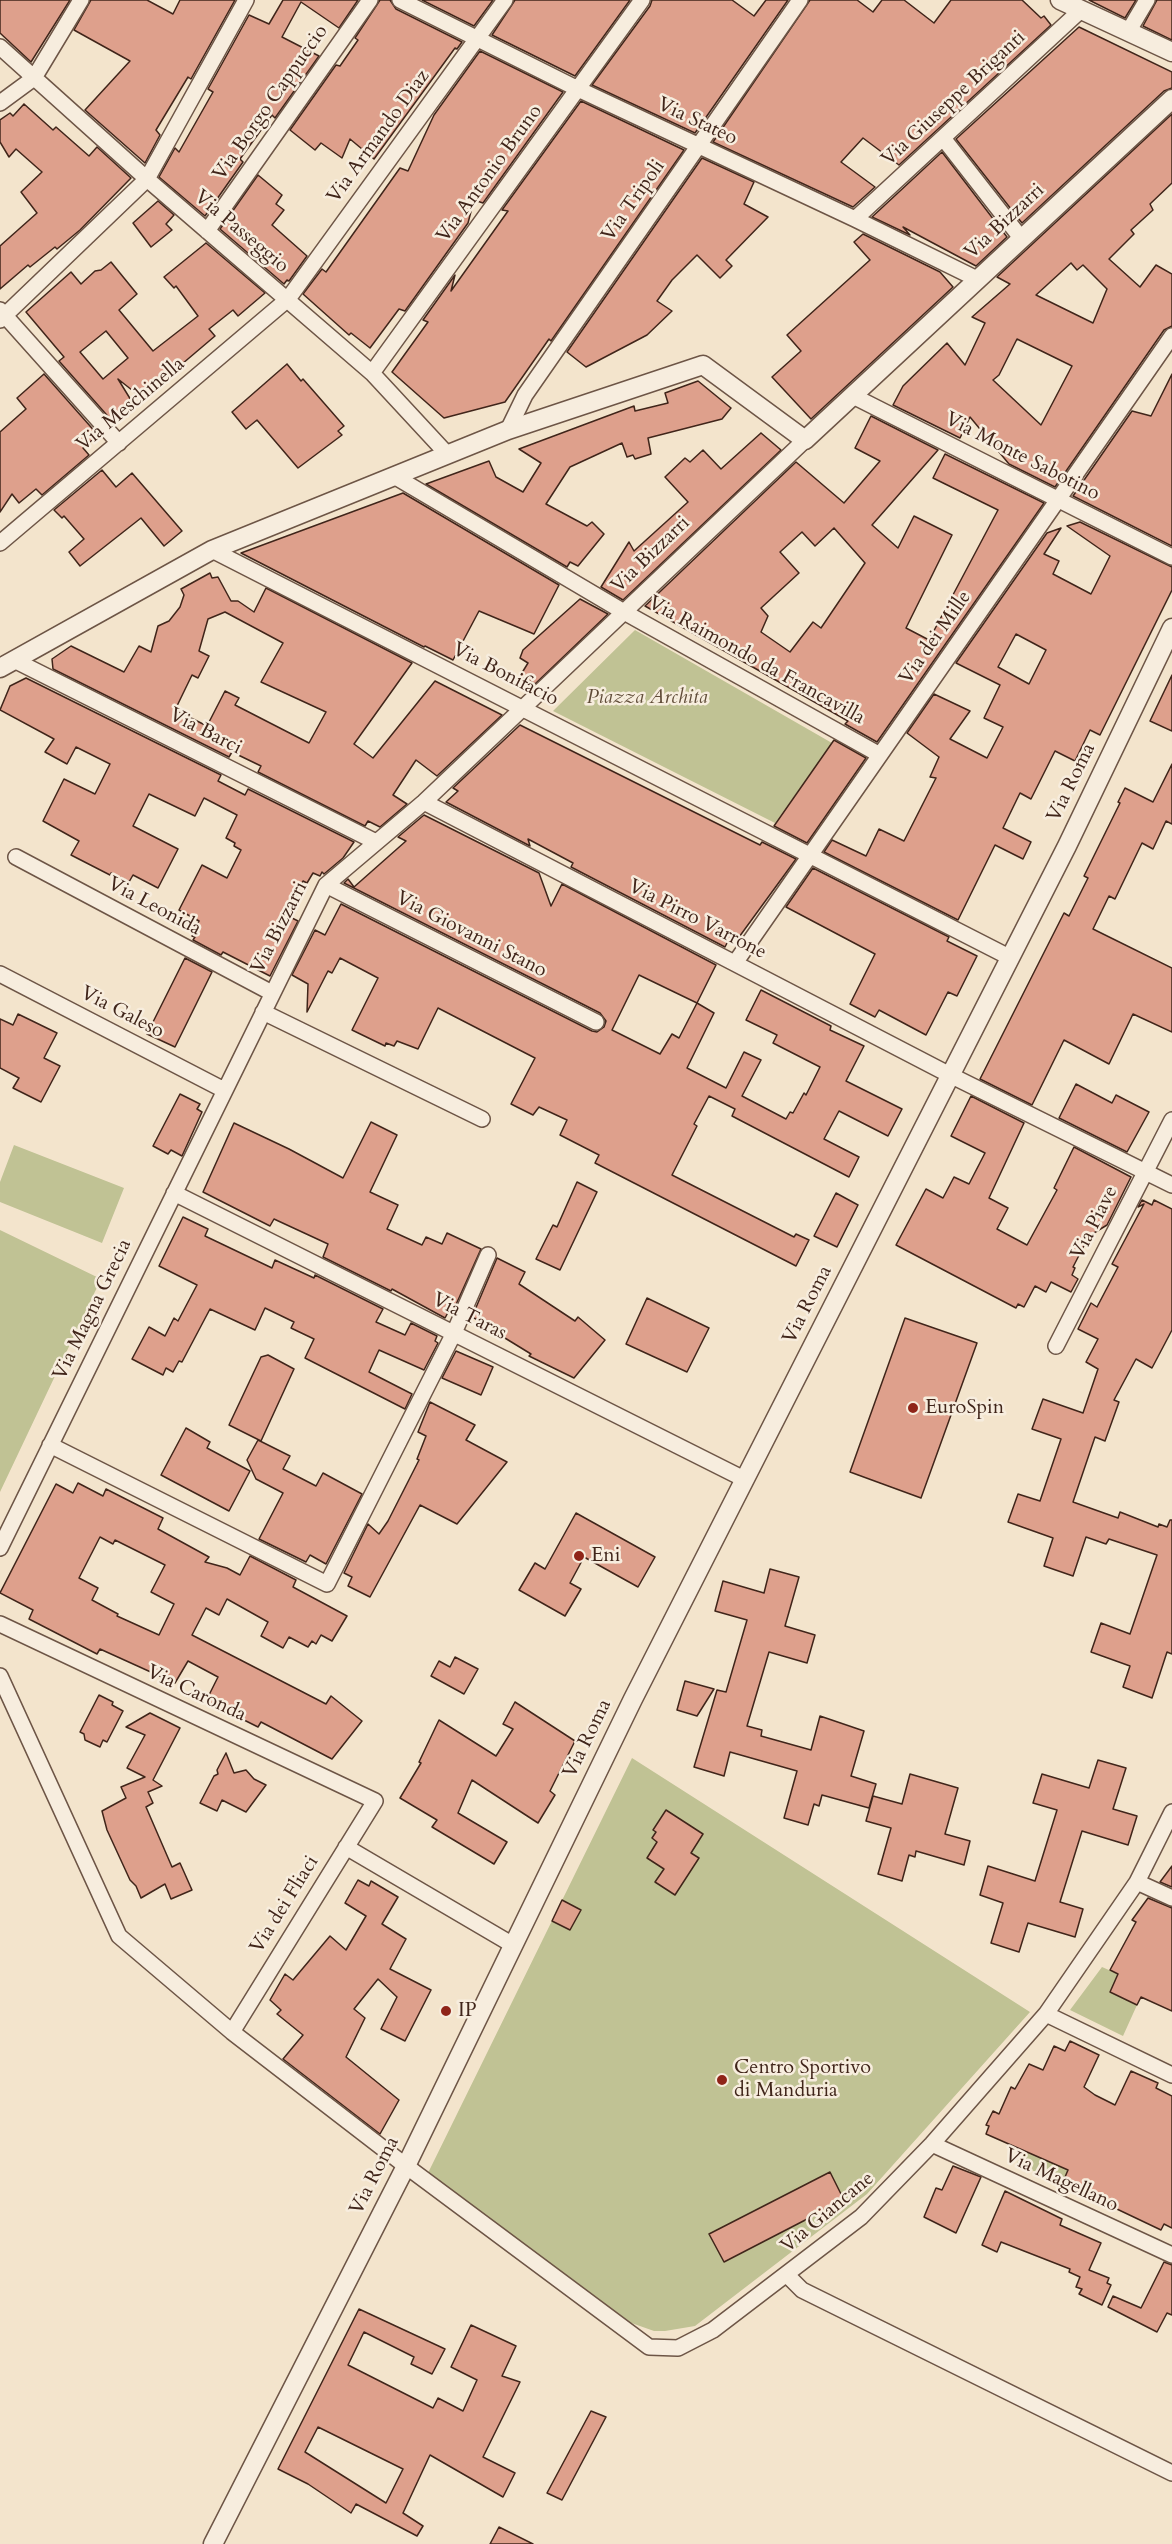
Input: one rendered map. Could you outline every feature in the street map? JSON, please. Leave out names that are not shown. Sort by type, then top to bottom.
[{"type":"street","points":[[0,103],[34,78],[81,0]]},
{"type":"street","points":[[119,443],[2,315],[147,178],[246,0]]},
{"type":"street","name":"Via Borgo Cappuccio","points":[[207,231],[370,0]]},
{"type":"street","name":"Via Stateo","points":[[400,0],[578,89],[977,279]]},
{"type":"street","name":"Via Armando Diaz","points":[[288,299],[505,0]]},
{"type":"street","name":"Via Antonio Bruno","points":[[372,373],[642,0]]},
{"type":"street","name":"Via Tripoli","points":[[508,430],[525,395],[800,0]]},
{"type":"street","points":[[1060,0],[1172,52]]},
{"type":"street","points":[[1128,32],[1147,0]]},
{"type":"street","name":"Via Giuseppe Briganti","points":[[855,219],[1082,10]]},
{"type":"street","name":"Via Passeggio","points":[[0,47],[207,231],[372,373],[448,455]]},
{"type":"street","name":"Via Bizzarri","points":[[225,1090],[326,885],[424,802],[805,440],[1172,99]]},
{"type":"street","points":[[943,138],[1021,238]]},
{"type":"street","name":"Via Meschinella","points":[[0,543],[288,299]]},
{"type":"street","name":"Via dei Mille","points":[[735,963],[1172,336]]},
{"type":"street","points":[[7,664],[212,550],[508,430],[703,365],[805,440]]},
{"type":"street","name":"Via Monte Sabotino","points":[[853,396],[1172,556]]},
{"type":"street","name":"Via Raimondo da Francavilla","points":[[394,476],[624,612],[880,755]]},
{"type":"street","name":"Via Bonifacio","points":[[212,550],[810,855]]},
{"type":"street","name":"Via Roma","points":[[213,2544],[406,2166],[633,1699],[1067,846],[1172,628]]},
{"type":"street","name":"Via Barci","points":[[7,664],[376,842]]},
{"type":"street","name":"Via Pirro Varrone","points":[[424,802],[950,1075],[1172,1185]]},
{"type":"street","points":[[810,855],[1009,957]]},
{"type":"street","name":"Via Leonida","points":[[16,857],[272,993]]},
{"type":"street","name":"Via Giovanni Stano","points":[[326,885],[596,1022]]},
{"type":"street","name":"Via Galeso","points":[[0,974],[225,1090]]},
{"type":"street","points":[[263,1012],[482,1119]]},
{"type":"street","name":"Via Magna Grecia","points":[[0,1548],[225,1090]]},
{"type":"street","name":"Via Piave","points":[[1056,1346],[1172,1120]]},
{"type":"street","name":"Via Taras","points":[[174,1193],[744,1479]]},
{"type":"street","points":[[50,1445],[327,1584],[454,1333],[488,1256]]},
{"type":"street","name":"Via Caronda","points":[[0,1624],[375,1801]]},
{"type":"street","name":"Via Giancane","points":[[0,1676],[119,1936],[232,2032],[406,2166],[649,2347],[678,2348],[713,2330],[861,2217],[933,2144],[1046,2014],[1137,1881],[1172,1812]]},
{"type":"street","name":"Via dei Fliaci","points":[[232,2032],[375,1801]]},
{"type":"street","points":[[346,1847],[513,1945]]},
{"type":"street","points":[[1137,1881],[1172,1898]]},
{"type":"street","points":[[1046,2014],[1172,2075]]},
{"type":"street","name":"Via Magellano","points":[[933,2144],[1172,2255]]},
{"type":"street","points":[[787,2274],[802,2290],[1172,2473]]},
{"type":"green space","name":"Piazza Archita","points":[[635,630],[832,743],[775,823],[553,711]]},
{"type":"green space","points":[[14,1145],[124,1188],[102,1243],[0,1202],[0,1182]]},
{"type":"green space","points":[[0,1230],[101,1279],[0,1492]]},
{"type":"green space","name":"Centro Sportivo di Manduria","points":[[632,1758],[1030,2012],[867,2194],[695,2326],[665,2331],[654,2331],[623,2320],[427,2175]]},
{"type":"green space","points":[[1102,1967],[1118,1974],[1110,1992],[1137,2005],[1123,2036],[1070,2010]]},
{"type":"green space","points":[[1030,2135],[1068,2170],[1061,2184],[1017,2163]]},
{"type":"building","points":[[0,0],[70,0],[31,62],[0,33]]},
{"type":"building","points":[[91,0],[147,0],[173,14],[180,0],[235,0],[191,79],[188,77],[156,130],[160,135],[145,163],[85,110],[130,61],[74,30]]},
{"type":"building","points":[[283,0],[358,0],[339,28],[301,2],[282,37],[319,56],[275,118],[272,115],[240,159],[243,162],[205,216],[159,177],[175,148],[179,152],[213,92],[208,89],[249,15],[269,24]]},
{"type":"building","points":[[380,0],[390,0],[396,9],[462,42],[457,49],[455,48],[374,159],[350,139],[342,158],[321,143],[315,150],[290,130],[336,65],[340,66],[358,40],[355,38]]},
{"type":"building","points":[[422,0],[493,0],[474,26]]},
{"type":"building","points":[[515,0],[630,0],[575,76],[492,35]]},
{"type":"building","points":[[652,0],[732,0],[754,16],[766,0],[788,0],[695,133],[592,85],[650,6]]},
{"type":"building","points":[[810,0],[857,0],[873,12],[882,0],[904,0],[934,23],[951,0],[1022,0],[1041,18],[1044,16],[1051,25],[899,165],[863,138],[841,162],[875,187],[853,207],[713,142]]},
{"type":"building","points":[[1089,0],[1136,0],[1125,18]]},
{"type":"building","points":[[1157,0],[1172,0],[1172,40],[1143,26]]},
{"type":"building","points":[[1079,27],[1172,72],[1172,88],[1164,91],[1022,223],[956,139]]},
{"type":"building","points":[[480,51],[563,92],[483,203],[474,200],[468,223],[405,311],[399,309],[370,348],[351,333],[349,335],[303,294],[322,269],[326,272],[400,168],[408,171],[434,115]]},
{"type":"building","points":[[581,101],[684,150],[551,341],[549,339],[505,402],[444,418],[392,372],[428,322],[423,320],[455,275],[451,291],[508,211],[502,210]]},
{"type":"building","points":[[24,104],[53,130],[56,127],[89,156],[97,147],[131,178],[80,230],[57,249],[55,247],[30,267],[28,265],[0,289],[0,246],[37,213],[21,192],[42,172],[16,149],[9,157],[0,142],[0,120],[10,113],[13,116]]},
{"type":"building","points":[[1172,114],[1172,183],[1150,204],[1153,210],[1131,230],[1134,234],[1109,259],[1140,287],[1156,265],[1172,274],[1172,326],[1164,330],[1055,487],[1009,464],[970,417],[960,438],[893,405],[903,386],[947,343],[965,365],[985,323],[972,317],[1010,284],[997,277]],"holes":[[[1071,263],[1077,270],[1083,265],[1107,289],[1093,323],[1036,295]],[[1017,339],[1072,366],[1041,425],[993,380],[999,375]]]},
{"type":"building","points":[[942,152],[1007,237],[976,266],[903,227],[910,235],[872,217]]},
{"type":"building","points":[[702,158],[754,182],[744,204],[768,217],[726,260],[732,266],[720,278],[697,255],[672,280],[657,301],[672,311],[647,335],[586,367],[567,352]]},
{"type":"building","points":[[258,175],[282,195],[276,204],[284,210],[272,225],[307,256],[289,281],[287,280],[284,284],[220,229]]},
{"type":"building","points":[[158,201],[174,215],[166,224],[172,230],[151,247],[133,223]]},
{"type":"building","points":[[863,234],[940,272],[953,287],[811,419],[772,377],[801,351],[787,335],[870,260],[854,242]]},
{"type":"building","points":[[206,243],[265,293],[238,316],[233,310],[209,329],[215,336],[142,398],[118,379],[134,405],[113,422],[59,361],[64,357],[26,312],[71,272],[81,284],[95,271],[101,270],[111,262],[137,294],[119,310],[153,351],[198,316],[176,286],[174,288],[164,277]],"holes":[[[106,331],[128,358],[103,379],[80,352]]]},
{"type":"building","points":[[287,364],[344,426],[338,431],[342,435],[298,468],[257,420],[246,429],[232,412]]},
{"type":"building","points":[[44,374],[98,435],[83,448],[89,455],[42,495],[36,489],[19,503],[12,494],[0,512],[0,432],[26,409],[17,398]]},
{"type":"building","points":[[1172,374],[1172,546],[1073,496],[1132,411],[1151,416]]},
{"type":"building","points":[[698,381],[731,408],[722,419],[648,438],[651,454],[635,459],[633,455],[627,457],[622,443],[570,467],[546,504],[587,526],[592,522],[604,534],[578,566],[570,562],[567,567],[426,484],[489,461],[496,477],[523,492],[541,463],[519,449],[634,406],[635,411],[668,403],[665,393]]},
{"type":"building","points":[[871,416],[938,450],[872,525],[898,548],[914,516],[952,535],[906,628],[929,640],[998,510],[933,478],[945,454],[1044,503],[877,742],[845,724],[848,721],[645,606],[796,462],[844,503],[880,461],[855,448]],"holes":[[[834,528],[865,563],[821,628],[813,622],[790,652],[761,632],[768,616],[761,608],[799,573],[780,552],[802,532],[815,546]]]},
{"type":"building","points":[[761,433],[781,450],[623,600],[601,587],[629,542],[634,551],[688,502],[665,477],[685,458],[690,462],[703,450],[721,469]]},
{"type":"building","points":[[102,470],[116,487],[132,473],[182,531],[164,546],[141,518],[80,566],[69,552],[84,539],[64,516],[62,518],[54,510]]},
{"type":"building","points":[[403,493],[559,585],[534,634],[479,611],[453,660],[241,553]]},
{"type":"building","points":[[1080,522],[1172,567],[1172,590],[1100,735],[1090,730],[1075,761],[1055,751],[1031,799],[1020,793],[1003,828],[1031,842],[1023,859],[995,845],[958,920],[824,852],[832,840],[866,856],[879,829],[904,841],[936,778],[930,777],[939,757],[907,733],[934,694],[970,711],[950,739],[987,758],[1003,727],[984,718],[1000,685],[956,663],[1047,533],[1061,528],[1044,554],[1059,561],[1053,574],[1091,594],[1110,556],[1067,526]],"holes":[[[1016,634],[1046,650],[1029,684],[998,667]]]},
{"type":"building","points":[[210,573],[212,578],[218,577],[231,601],[238,601],[254,612],[266,588],[412,663],[354,744],[373,758],[435,681],[502,715],[437,776],[416,760],[393,795],[407,804],[380,827],[368,821],[365,826],[258,772],[261,766],[232,752],[229,757],[53,669],[52,659],[71,646],[124,672],[139,646],[151,652],[158,626],[169,621],[180,607],[184,595],[181,589]],"holes":[[[225,612],[283,643],[261,682],[326,712],[309,743],[235,705],[239,698],[225,691],[207,726],[175,710],[192,675],[198,678],[209,656],[199,651],[208,619]]]},
{"type":"building","points":[[580,599],[608,614],[535,684],[520,676],[528,663],[520,658],[523,650]]},
{"type":"building","points":[[1172,675],[1172,731],[1150,721]]},
{"type":"building","points":[[26,678],[221,775],[218,781],[245,795],[248,789],[354,842],[343,858],[324,874],[322,872],[320,876],[313,873],[307,883],[303,881],[286,915],[298,921],[270,976],[223,952],[221,955],[193,940],[195,937],[192,936],[199,921],[179,910],[202,865],[227,878],[241,850],[226,838],[237,815],[204,798],[195,816],[149,794],[133,826],[178,849],[158,888],[133,875],[129,882],[111,873],[110,875],[71,855],[79,841],[43,821],[64,779],[95,794],[110,764],[76,747],[67,764],[45,752],[54,739],[0,710],[10,686]]},
{"type":"building","points":[[520,725],[760,845],[762,842],[796,859],[734,944],[728,941],[725,947],[571,867],[573,863],[528,839],[530,846],[446,802],[458,791],[453,788]]},
{"type":"building","points":[[834,740],[866,758],[807,843],[774,826]]},
{"type":"building","points":[[1172,764],[1172,824],[1166,821],[1153,849],[1142,843],[1115,899],[1109,896],[1093,929],[1172,968],[1172,1032],[1133,1014],[1109,1064],[1064,1040],[1032,1105],[980,1079],[1064,913],[1069,916],[1088,878],[1084,876],[1120,803],[1118,802],[1125,788],[1153,802]]},
{"type":"building","points":[[424,815],[539,873],[551,906],[562,884],[716,965],[697,1003],[714,1013],[687,1068],[726,1088],[744,1052],[761,1060],[742,1096],[786,1119],[790,1112],[793,1113],[804,1093],[806,1095],[820,1067],[773,1043],[777,1035],[746,1020],[761,990],[831,1026],[830,1030],[864,1046],[846,1081],[902,1109],[888,1136],[839,1111],[824,1139],[859,1157],[849,1177],[732,1116],[735,1109],[709,1096],[694,1124],[697,1126],[672,1175],[794,1237],[796,1234],[809,1240],[796,1266],[595,1163],[599,1155],[560,1135],[567,1120],[539,1107],[533,1115],[511,1104],[535,1058],[438,1008],[418,1049],[397,1041],[394,1046],[386,1043],[385,1046],[352,1030],[378,978],[340,958],[332,973],[328,971],[307,1012],[308,984],[292,975],[315,930],[325,935],[341,904],[592,1031],[597,1032],[604,1027],[606,1021],[600,1013],[344,883],[348,879],[354,887],[406,841],[398,837]],"holes":[[[639,975],[697,1003],[679,1038],[672,1034],[660,1054],[612,1030]]]},
{"type":"building","points":[[813,868],[949,937],[947,941],[977,956],[957,996],[948,992],[926,1035],[879,1010],[875,1017],[850,1004],[875,954],[786,907]]},
{"type":"building","points":[[185,958],[212,972],[175,1047],[147,1034]]},
{"type":"building","points":[[18,1014],[57,1033],[44,1058],[60,1066],[41,1102],[13,1088],[19,1078],[0,1068],[0,1019],[13,1025]]},
{"type":"building","points":[[1076,1084],[1112,1103],[1116,1095],[1149,1112],[1127,1152],[1059,1118]]},
{"type":"building","points":[[180,1094],[200,1104],[197,1109],[202,1112],[182,1156],[171,1150],[168,1154],[153,1146]]},
{"type":"building","points":[[971,1096],[1024,1123],[989,1198],[1008,1208],[997,1229],[1027,1245],[1057,1190],[1054,1188],[1074,1147],[1131,1177],[1107,1225],[1089,1236],[1073,1267],[1075,1268],[1072,1275],[1078,1279],[1071,1292],[1051,1282],[1046,1292],[1035,1286],[1024,1307],[1018,1304],[1016,1308],[896,1245],[926,1189],[943,1198],[954,1177],[969,1184],[985,1153],[951,1136]]},
{"type":"building","points":[[371,1122],[397,1135],[370,1192],[398,1205],[387,1229],[422,1245],[426,1237],[442,1244],[447,1233],[481,1249],[454,1309],[451,1307],[445,1318],[392,1289],[391,1291],[323,1257],[328,1244],[274,1219],[270,1226],[203,1192],[234,1123],[343,1178]]},
{"type":"building","points":[[577,1182],[597,1192],[560,1270],[536,1259],[553,1225],[557,1227]]},
{"type":"building","points":[[836,1193],[858,1205],[837,1247],[814,1236]]},
{"type":"building","points":[[1142,1200],[1152,1205],[1154,1200],[1172,1209],[1172,1330],[1152,1368],[1136,1359],[1114,1400],[1119,1402],[1105,1441],[1095,1437],[1073,1502],[1118,1518],[1120,1512],[1158,1527],[1159,1524],[1167,1527],[1172,1520],[1172,1654],[1167,1652],[1152,1698],[1123,1687],[1130,1666],[1091,1652],[1101,1623],[1130,1634],[1157,1555],[1109,1539],[1106,1544],[1086,1537],[1073,1576],[1044,1566],[1053,1538],[1008,1522],[1018,1494],[1040,1501],[1061,1439],[1032,1429],[1043,1399],[1083,1413],[1098,1369],[1086,1362],[1098,1339],[1078,1329],[1091,1303],[1097,1307],[1118,1267],[1112,1264],[1144,1204],[1138,1207]]},
{"type":"building","points":[[183,1217],[208,1229],[205,1236],[272,1268],[275,1260],[314,1278],[315,1275],[383,1309],[376,1322],[405,1335],[411,1323],[437,1336],[435,1341],[438,1343],[424,1370],[379,1350],[369,1372],[412,1394],[405,1409],[305,1358],[314,1339],[291,1328],[294,1322],[265,1308],[255,1330],[210,1309],[182,1362],[179,1361],[173,1372],[166,1368],[163,1375],[132,1359],[149,1327],[165,1336],[174,1318],[178,1321],[197,1285],[159,1266]]},
{"type":"building","points":[[497,1258],[525,1272],[519,1284],[575,1321],[578,1317],[605,1340],[574,1378],[529,1356],[531,1354],[500,1335],[502,1332],[472,1317]]},
{"type":"building","points":[[647,1298],[709,1328],[687,1372],[626,1344]]},
{"type":"building","name":"EuroSpin","points":[[905,1318],[977,1343],[921,1498],[850,1472]]},
{"type":"building","points":[[456,1351],[493,1367],[481,1395],[442,1378]]},
{"type":"building","points":[[268,1355],[294,1369],[261,1441],[229,1425],[261,1357]]},
{"type":"building","points":[[430,1402],[475,1425],[466,1440],[507,1462],[457,1524],[420,1505],[370,1597],[348,1586],[352,1577],[344,1573],[368,1524],[379,1534],[388,1521],[419,1460],[417,1459],[426,1436],[418,1432]]},
{"type":"building","points":[[186,1428],[210,1442],[207,1448],[250,1471],[229,1511],[161,1475]]},
{"type":"building","points":[[258,1440],[290,1456],[283,1469],[316,1486],[323,1473],[362,1494],[326,1564],[310,1555],[306,1562],[259,1539],[283,1493],[256,1479],[247,1460]]},
{"type":"building","points":[[78,1483],[103,1496],[106,1489],[163,1518],[158,1529],[209,1557],[205,1562],[227,1568],[240,1575],[250,1556],[296,1580],[293,1587],[347,1616],[332,1641],[321,1635],[316,1644],[312,1641],[308,1647],[289,1637],[283,1648],[261,1636],[268,1622],[227,1599],[219,1615],[206,1608],[192,1635],[326,1704],[331,1696],[362,1721],[332,1759],[261,1722],[258,1727],[206,1701],[218,1677],[188,1661],[175,1683],[100,1649],[97,1654],[29,1619],[33,1610],[0,1593],[56,1484],[73,1493]],"holes":[[[100,1537],[113,1544],[115,1540],[165,1565],[151,1592],[174,1604],[159,1635],[117,1616],[118,1614],[92,1600],[98,1588],[79,1578]]]},
{"type":"building","points":[[576,1513],[655,1557],[638,1587],[584,1557],[570,1583],[581,1589],[565,1616],[519,1590],[535,1563],[545,1569]]},
{"type":"building","points":[[770,1569],[799,1577],[785,1626],[815,1635],[807,1663],[769,1652],[747,1726],[762,1730],[761,1736],[811,1750],[820,1716],[864,1731],[851,1776],[876,1784],[869,1808],[822,1795],[819,1806],[814,1804],[808,1825],[784,1818],[797,1771],[730,1752],[724,1776],[694,1767],[717,1690],[726,1692],[747,1620],[715,1611],[723,1581],[764,1593]]},
{"type":"building","points":[[455,1657],[478,1669],[464,1694],[431,1676],[439,1661],[450,1667]]},
{"type":"building","points":[[685,1681],[714,1689],[697,1716],[677,1710]]},
{"type":"building","points":[[99,1695],[113,1702],[112,1705],[123,1711],[107,1742],[103,1740],[100,1747],[85,1740],[84,1734],[80,1732]]},
{"type":"building","points":[[515,1702],[575,1741],[550,1791],[555,1795],[538,1823],[472,1780],[458,1813],[507,1842],[494,1864],[432,1827],[437,1820],[400,1798],[421,1763],[419,1762],[439,1720],[496,1756],[513,1729],[503,1724]]},
{"type":"building","points":[[150,1713],[180,1728],[153,1780],[162,1786],[148,1792],[153,1803],[146,1807],[172,1867],[180,1863],[192,1890],[171,1899],[165,1884],[141,1898],[107,1830],[102,1811],[126,1798],[121,1787],[145,1777],[127,1768],[145,1735],[126,1727]]},
{"type":"building","points":[[226,1753],[234,1773],[246,1770],[254,1779],[266,1785],[246,1812],[222,1800],[217,1811],[200,1803],[214,1776],[218,1774],[217,1770]]},
{"type":"building","points":[[1098,1760],[1126,1768],[1113,1809],[1137,1816],[1128,1845],[1082,1831],[1060,1902],[1083,1909],[1075,1937],[1028,1923],[1019,1952],[991,1943],[1003,1903],[980,1895],[988,1866],[1035,1881],[1057,1810],[1033,1803],[1042,1774],[1089,1788]]},
{"type":"building","points":[[910,1774],[958,1788],[945,1834],[970,1841],[964,1865],[916,1851],[915,1857],[909,1855],[902,1881],[878,1874],[891,1828],[866,1821],[873,1796],[902,1804]]},
{"type":"building","points":[[666,1810],[703,1834],[691,1853],[699,1858],[675,1895],[655,1882],[664,1869],[647,1858],[657,1842],[652,1838],[656,1832],[653,1830]]},
{"type":"building","points":[[1172,1866],[1172,1887],[1160,1882]]},
{"type":"building","points":[[358,1880],[369,1886],[371,1881],[398,1897],[382,1924],[406,1939],[390,1969],[431,1990],[405,2041],[381,2029],[397,1997],[378,1979],[354,2009],[365,2018],[346,2057],[399,2100],[380,2134],[283,2059],[303,2035],[277,2014],[281,2010],[270,2000],[285,1974],[293,1980],[330,1936],[346,1950],[366,1916],[345,1903]]},
{"type":"building","points":[[1148,1898],[1172,1908],[1172,2011],[1141,1997],[1137,2005],[1110,1992],[1118,1974],[1110,1970],[1136,1922],[1132,1920]]},
{"type":"building","points":[[562,1900],[581,1910],[570,1930],[552,1921]]},
{"type":"building","points":[[1070,2041],[1099,2055],[1084,2087],[1095,2095],[1115,2105],[1131,2071],[1158,2083],[1156,2088],[1172,2096],[1172,2228],[1164,2224],[1161,2230],[1079,2191],[1080,2188],[1074,2185],[1075,2183],[1065,2177],[1068,2170],[986,2134],[989,2126],[986,2125],[993,2111],[999,2114],[1011,2087],[1015,2089],[1029,2064],[1043,2070],[1054,2046],[1065,2051]]},
{"type":"building","points":[[953,2166],[981,2177],[956,2233],[924,2217],[936,2188],[942,2190]]},
{"type":"building","points":[[830,2172],[844,2200],[724,2262],[709,2234]]},
{"type":"building","points":[[1005,2191],[1062,2219],[1060,2225],[1101,2243],[1089,2270],[1109,2278],[1107,2283],[1111,2285],[1102,2305],[1079,2294],[1082,2289],[1076,2287],[1080,2277],[1069,2272],[1070,2269],[1001,2242],[997,2252],[982,2245]]},
{"type":"building","points":[[1164,2262],[1172,2265],[1172,2315],[1167,2313],[1157,2332],[1108,2307],[1113,2296],[1141,2308]]},
{"type":"building","points":[[359,2309],[445,2349],[432,2374],[411,2364],[414,2357],[364,2332],[348,2365],[433,2408],[438,2398],[463,2411],[477,2380],[451,2367],[471,2325],[516,2346],[502,2376],[520,2382],[483,2457],[515,2473],[503,2497],[430,2455],[403,2513],[423,2526],[417,2536],[356,2504],[351,2513],[308,2484],[278,2469]],"holes":[[[318,2427],[403,2469],[386,2503],[305,2452]]]},
{"type":"building","points":[[591,2411],[606,2417],[562,2500],[547,2493]]},
{"type":"building","points":[[499,2527],[533,2544],[490,2544]]},
{"type":"place","name":"EuroSpin","points":[[913,1408]]},
{"type":"place","name":"Eni","points":[[579,1556]]},
{"type":"place","name":"IP","points":[[446,2011]]},
{"type":"place","name":"Centro Sportivo di Manduria","points":[[722,2080]]}]
